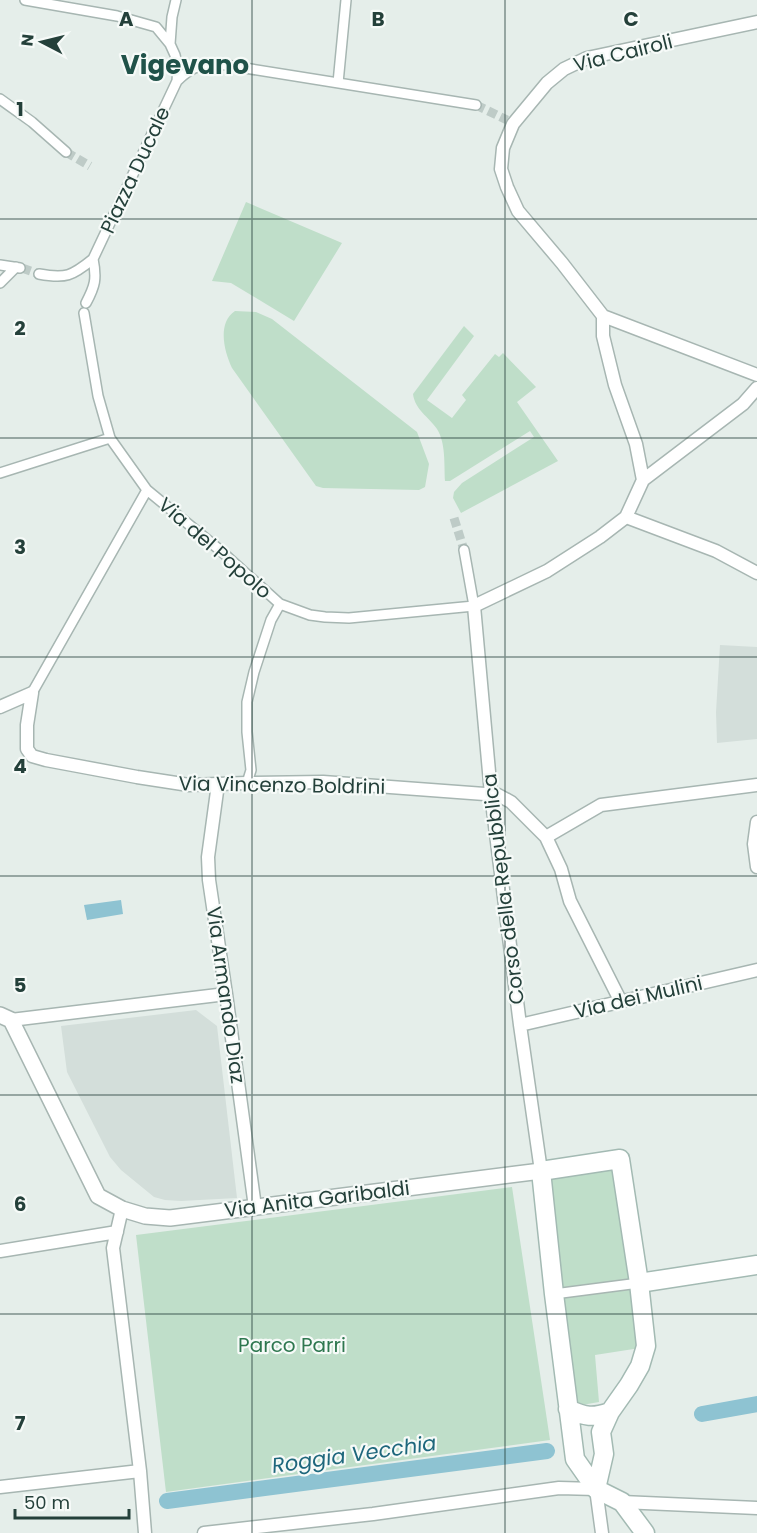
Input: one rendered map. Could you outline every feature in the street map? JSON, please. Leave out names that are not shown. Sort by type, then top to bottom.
[{"type":"main road","points":[[596,1489],[604,1454],[601,1432],[610,1412],[640,1366],[646,1346],[620,1159],[541,1172],[575,1459],[596,1489],[622,1502],[645,1533]]},
{"type":"main road","points":[[639,1283],[757,1265]]},
{"type":"main road","points":[[568,1410],[585,1416],[597,1416],[610,1412]]},
{"type":"street","points":[[25,0],[62,4],[156,27],[170,44],[177,62],[177,81]]},
{"type":"street","points":[[170,44],[176,0]]},
{"type":"street","points":[[338,83],[346,0]]},
{"type":"street","name":"Via Cairoli","points":[[603,316],[518,211],[501,169],[503,148],[510,122],[547,83],[564,69],[587,58],[757,22]]},
{"type":"street","points":[[177,81],[184,73],[197,66],[212,63],[476,105]]},
{"type":"street","name":"Piazza Ducale","points":[[85,308],[96,280],[93,259],[177,81]]},
{"type":"street","points":[[0,99],[32,122],[66,152]]},
{"type":"street","points":[[39,274],[55,277],[71,274],[93,259]]},
{"type":"street","points":[[0,265],[19,267],[0,284]]},
{"type":"street","name":"Via del Popolo","points":[[85,308],[98,396],[110,438],[147,490],[221,551],[280,604],[310,615],[349,618],[474,606]]},
{"type":"street","points":[[643,480],[636,444],[615,385],[603,336],[603,316],[757,375]]},
{"type":"street","points":[[464,550],[474,606],[547,571],[600,537],[626,517],[643,480],[743,404],[757,388]]},
{"type":"street","points":[[0,473],[110,438]]},
{"type":"street","points":[[0,707],[32,693],[147,490]]},
{"type":"street","points":[[626,517],[716,551],[757,573]]},
{"type":"street","points":[[247,783],[251,770],[247,702],[271,620],[280,604]]},
{"type":"street","name":"Corso della Repubblica","points":[[474,606],[491,794],[541,1172]]},
{"type":"street","name":"Via Vincenzo Boldrini","points":[[32,693],[27,725],[27,749],[32,756],[46,760],[189,785],[323,782],[491,794]]},
{"type":"street","name":"Via Armando Diaz","points":[[218,784],[208,857],[209,880],[255,1207]]},
{"type":"street","points":[[550,834],[601,805],[757,785]]},
{"type":"street","points":[[491,794],[511,802],[550,834],[570,901],[621,1002]]},
{"type":"street","points":[[757,822],[754,844],[757,867]]},
{"type":"street","name":"Via dei Mulini","points":[[520,1025],[757,970]]},
{"type":"street","points":[[6,1018],[226,994]]},
{"type":"street","name":"Via Anita Garibaldi","points":[[6,1018],[98,1196],[122,1209],[145,1216],[170,1218],[541,1172]]},
{"type":"street","points":[[122,1209],[113,1248],[140,1471],[145,1533]]},
{"type":"street","points":[[0,1251],[117,1232]]},
{"type":"street","points":[[554,1294],[639,1283]]},
{"type":"street","points":[[0,1487],[140,1471]]},
{"type":"street","points":[[204,1533],[373,1514],[560,1488],[596,1489],[602,1533]]},
{"type":"street","points":[[622,1502],[757,1508]]},
{"type":"shaded area","points":[[720,645],[757,647],[757,739],[717,743],[716,712]]},
{"type":"shaded area","points":[[196,1010],[217,1026],[237,1198],[165,1200],[154,1197],[121,1170],[110,1157],[67,1072],[61,1026]]},
{"type":"green space","points":[[246,202],[342,243],[294,321],[231,283],[212,281]]},
{"type":"green space","points":[[235,311],[256,312],[272,319],[417,432],[429,464],[425,487],[419,490],[316,486],[232,368],[225,346],[224,330],[229,316]]},
{"type":"green space","points":[[464,326],[474,336],[427,400],[452,418],[466,400],[462,395],[495,354],[499,357],[503,353],[536,387],[517,402],[558,461],[461,513],[453,498],[454,492],[462,483],[534,437],[530,431],[450,481],[445,481],[444,454],[440,435],[419,409],[413,394]]},
{"type":"green space","points":[[616,1166],[640,1348],[595,1355],[599,1402],[576,1406],[549,1178]]},
{"type":"green space","name":"Parco Parri","points":[[512,1187],[550,1440],[166,1492],[136,1235]]},
{"type":"water","points":[[121,900],[123,914],[87,920],[84,905]]},
{"type":"waterway","name":"Roggia Vecchia","points":[[702,1414],[757,1404]]},
{"type":"waterway","name":"Roggia Vecchia","points":[[167,1501],[547,1451]]},
{"type":"tunnel","points":[[476,105],[507,120]]},
{"type":"tunnel","points":[[66,152],[90,166]]},
{"type":"tunnel","points":[[22,268],[39,274]]},
{"type":"tunnel","points":[[454,518],[464,550]]},
{"type":"district","name":"Vigevano","points":[[185,65]]}]
